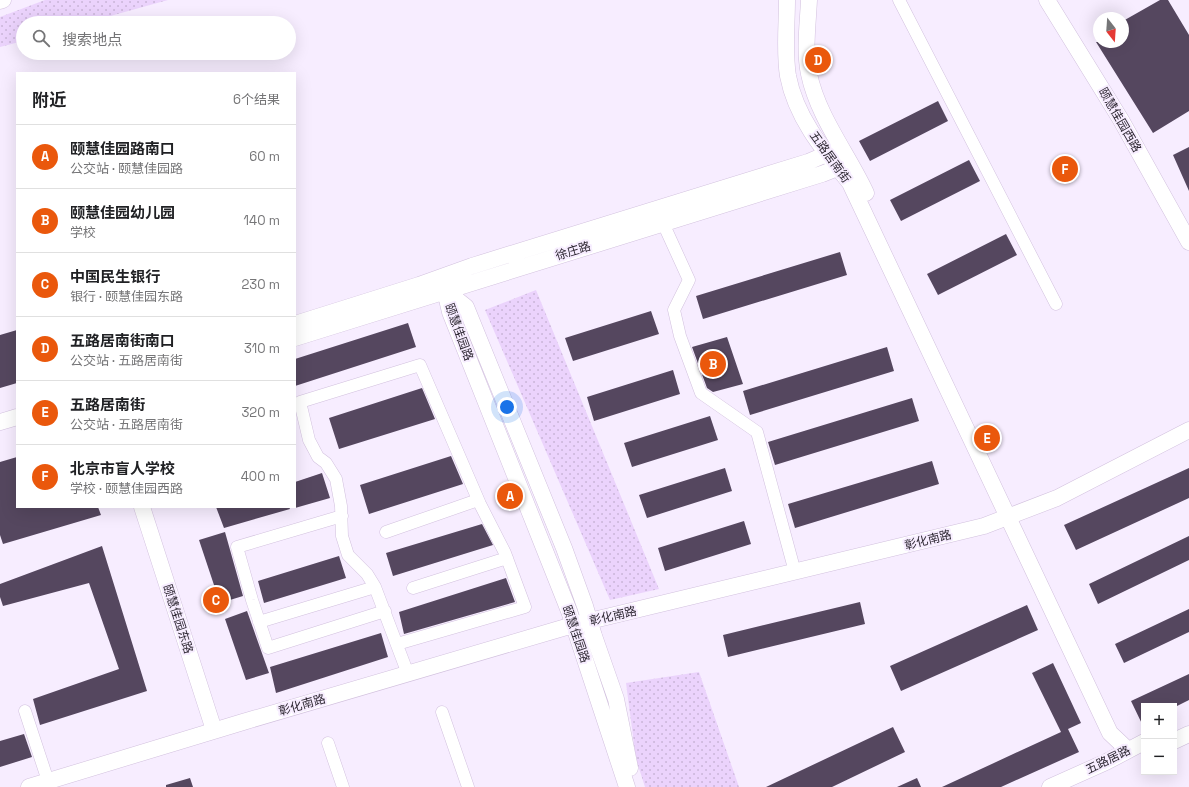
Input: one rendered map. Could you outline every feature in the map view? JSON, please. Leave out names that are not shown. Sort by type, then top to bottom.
[{"type":"street","name":"五路居南街","points":[[788,0],[788,76],[792,91],[811,133],[827,154],[844,165],[1135,755]]},
{"type":"street","name":"五路居南街","points":[[809,0],[808,73],[816,96],[842,147],[844,165],[850,184],[1110,733],[1135,755]]},
{"type":"street","points":[[899,0],[1056,304]]},
{"type":"street","name":"颐慧佳园西路","points":[[1047,0],[1121,120],[1189,242]]},
{"type":"street","name":"徐庄路","points":[[296,338],[443,284],[472,266],[808,162],[842,147]]},
{"type":"street","name":"徐庄路","points":[[296,324],[663,223],[822,174],[844,165]]},
{"type":"street","points":[[663,223],[689,280],[674,310],[680,336],[701,393],[757,432],[796,572]]},
{"type":"street","name":"颐慧佳园路","points":[[443,284],[450,312],[573,625],[627,787]]},
{"type":"street","name":"颐慧佳园路","points":[[443,284],[466,307],[564,548],[616,699],[627,757],[637,787]]},
{"type":"street","points":[[397,644],[525,607],[507,558],[478,500],[420,365],[300,402],[309,440],[318,457],[326,463],[336,479],[342,516],[342,536],[348,555],[367,574],[375,587],[408,674]]},
{"type":"street","points":[[0,422],[16,417]]},
{"type":"street","name":"彰化南路","points":[[29,787],[214,730],[573,625],[984,526],[1009,518],[1057,498],[1189,430]]},
{"type":"street","points":[[386,532],[478,500]]},
{"type":"street","name":"颐慧佳园东路","points":[[142,508],[214,730]]},
{"type":"street","points":[[342,516],[238,547],[259,622],[268,648],[385,611]]},
{"type":"street","points":[[413,588],[507,558]]},
{"type":"street","points":[[259,622],[375,587]]},
{"type":"street","points":[[25,711],[48,781]]},
{"type":"street","points":[[442,712],[468,787]]},
{"type":"street","points":[[1177,728],[1189,722]]},
{"type":"street","points":[[1177,740],[1189,734]]},
{"type":"street","points":[[328,743],[343,787]]},
{"type":"street","name":"五路居路","points":[[1073,787],[1135,755],[1141,746]]},
{"type":"street","name":"五路居路","points":[[1050,787],[1135,755]]},
{"type":"shaded area","points":[[45,0],[168,0],[110,16],[16,16],[16,43],[0,47],[0,17]]},
{"type":"shaded area","points":[[536,290],[659,589],[610,600],[485,310]]},
{"type":"shaded area","points":[[699,672],[739,787],[645,787],[636,759],[626,683]]},
{"type":"building","points":[[1160,0],[1168,0],[1189,35],[1189,111],[1153,133],[1100,48],[1129,48],[1129,18]]},
{"type":"building","points":[[938,101],[948,121],[870,161],[859,141]]},
{"type":"building","points":[[1189,147],[1189,191],[1173,155]]},
{"type":"building","points":[[969,160],[980,181],[901,221],[890,200]]},
{"type":"building","points":[[1006,234],[1017,255],[938,295],[927,274]]},
{"type":"building","points":[[840,252],[847,275],[703,319],[696,296]]},
{"type":"building","points":[[651,311],[659,334],[573,361],[565,338]]},
{"type":"building","points":[[408,323],[416,347],[296,386],[296,359]]},
{"type":"building","points":[[16,330],[16,383],[0,388],[0,335]]},
{"type":"building","points":[[727,337],[743,384],[713,392],[707,388],[692,347]]},
{"type":"building","points":[[887,347],[894,371],[750,415],[743,391]]},
{"type":"building","points":[[673,370],[680,394],[594,421],[587,397]]},
{"type":"building","points":[[422,388],[435,419],[339,449],[329,418]]},
{"type":"building","points":[[912,398],[919,421],[775,465],[768,442]]},
{"type":"building","points":[[710,416],[718,440],[632,467],[624,443]]},
{"type":"building","points":[[451,456],[463,484],[369,514],[360,485]]},
{"type":"building","points":[[16,457],[16,508],[98,508],[101,515],[3,544],[0,535],[0,462]]},
{"type":"building","points":[[932,461],[939,484],[795,528],[788,504]]},
{"type":"building","points":[[725,468],[732,491],[647,518],[639,495]]},
{"type":"building","points":[[1189,468],[1189,498],[1076,550],[1064,525]]},
{"type":"building","points":[[322,473],[330,498],[296,508],[296,482]]},
{"type":"building","points":[[216,508],[290,509],[224,528]]},
{"type":"building","points":[[744,521],[751,544],[665,571],[658,548]]},
{"type":"building","points":[[482,524],[493,545],[393,576],[386,553]]},
{"type":"building","points":[[225,532],[243,596],[220,603],[199,540]]},
{"type":"building","points":[[1189,536],[1189,560],[1098,604],[1089,584]]},
{"type":"building","points":[[102,546],[147,691],[40,725],[33,699],[119,669],[89,583],[3,606],[0,597],[0,584]]},
{"type":"building","points":[[339,556],[346,578],[264,603],[258,581]]},
{"type":"building","points":[[506,578],[515,602],[404,634],[399,612]]},
{"type":"building","points":[[860,602],[865,624],[728,657],[723,635]]},
{"type":"building","points":[[1027,605],[1038,630],[901,691],[890,666]]},
{"type":"building","points":[[1189,609],[1189,632],[1124,663],[1115,644]]},
{"type":"building","points":[[247,611],[269,673],[246,680],[225,619]]},
{"type":"building","points":[[381,633],[388,657],[276,693],[270,667]]},
{"type":"building","points":[[1053,663],[1081,723],[1068,729],[1079,752],[1001,787],[942,787],[1061,732],[1032,673]]},
{"type":"building","points":[[1189,674],[1189,700],[1177,706],[1177,703],[1141,703],[1141,722],[1131,701]]},
{"type":"building","points":[[893,727],[905,752],[832,787],[766,787]]},
{"type":"building","points":[[24,734],[32,757],[0,767],[0,741]]},
{"type":"building","points":[[190,778],[193,787],[166,787],[166,785]]},
{"type":"building","points":[[917,778],[921,787],[897,787]]},
{"type":"place","name":"五路居南街南口","points":[[818,60]]},
{"type":"place","name":"北京市盲人学校","points":[[1065,169]]},
{"type":"place","name":"颐慧佳园幼儿园","points":[[713,364]]},
{"type":"place","name":"五路居南街","points":[[987,438]]},
{"type":"place","name":"颐慧佳园路南口","points":[[510,496]]},
{"type":"place","name":"中国民生银行","points":[[216,600]]}]
